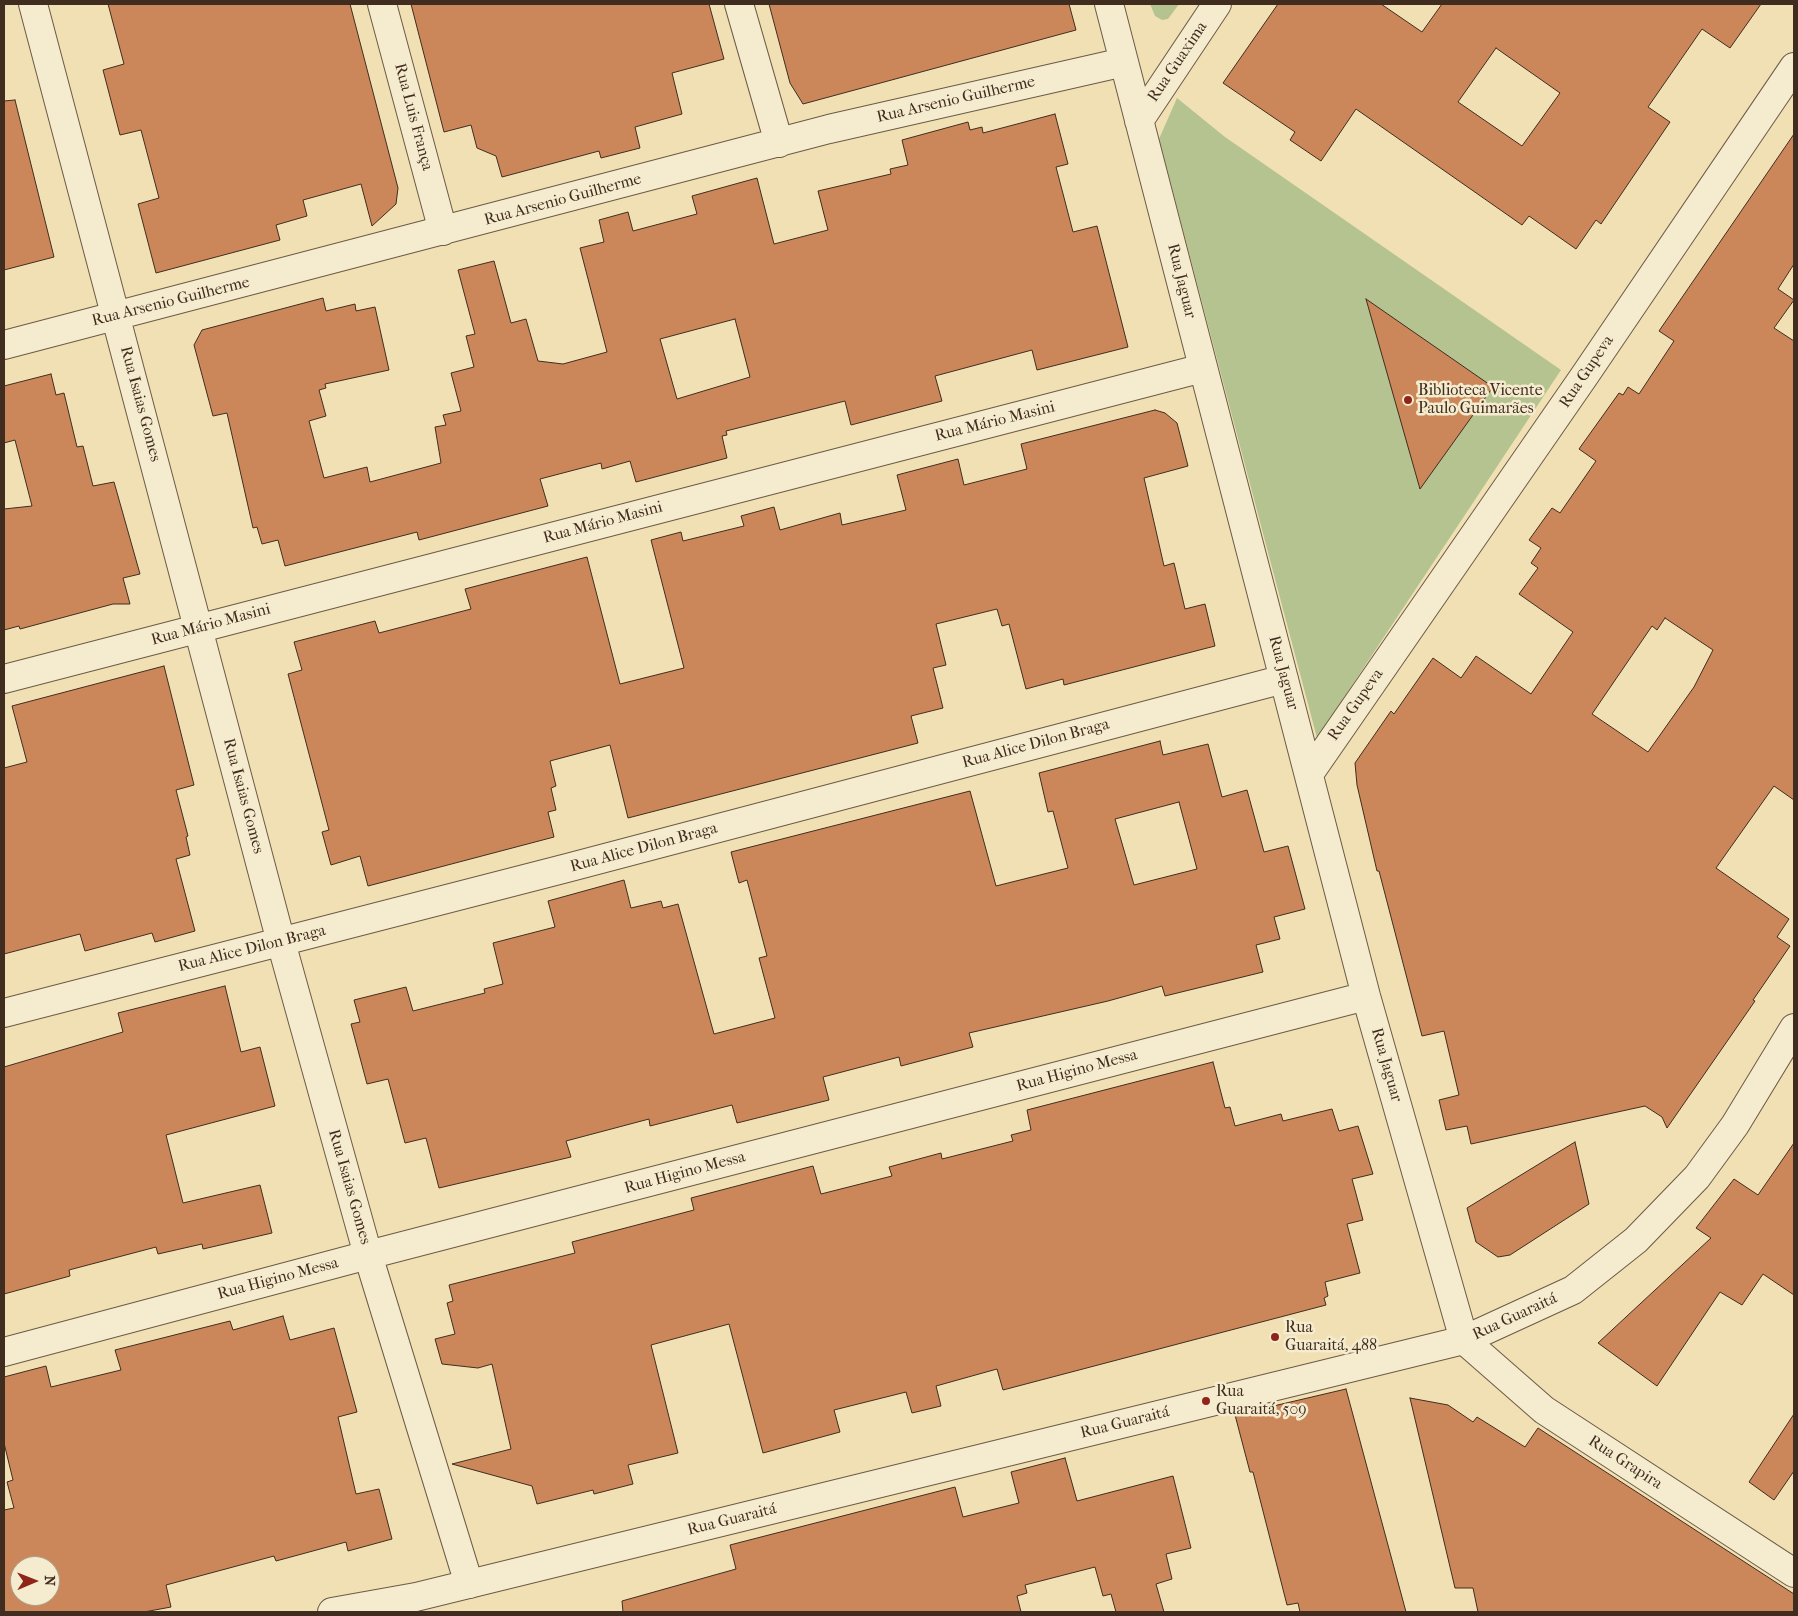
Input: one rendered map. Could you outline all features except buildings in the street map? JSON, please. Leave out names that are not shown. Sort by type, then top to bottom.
[{"type":"street","name":"Rua Isaias Gomes","points":[[33,4],[117,315],[281,942],[368,1255],[469,1584]]},
{"type":"street","name":"Rua Luis França","points":[[382,4],[443,231]]},
{"type":"street","points":[[739,4],[779,143]]},
{"type":"street","name":"Rua Jaguar","points":[[1109,4],[1366,996],[1464,1340]]},
{"type":"street","name":"Rua Guaxima","points":[[1139,121],[1218,4]]},
{"type":"street","name":"Rua Arsenio Guilherme","points":[[4,345],[779,143],[1124,62]]},
{"type":"street","name":"Rua Gupeva","points":[[1309,774],[1585,375],[1794,67]]},
{"type":"street","name":"Rua Mário Masini","points":[[4,679],[1203,368]]},
{"type":"street","name":"Rua Alice Dilon Braga","points":[[4,1013],[1284,678]]},
{"type":"street","name":"Rua Higino Messa","points":[[4,1352],[368,1255],[1366,996]]},
{"type":"street","name":"Rua Guaraitá","points":[[332,1612],[408,1605],[469,1584],[1464,1340],[1573,1290],[1636,1240],[1697,1177],[1735,1125],[1794,1028]]},
{"type":"street","name":"Rua Grapira","points":[[1464,1340],[1544,1410],[1794,1573]]},
{"type":"green space","points":[[1150,4],[1179,4],[1168,19],[1162,20],[1155,16]]},
{"type":"green space","points":[[1177,98],[1225,137],[1561,370],[1317,738],[1159,139]]},
{"type":"place","name":"Biblioteca Vicente Paulo Guimarães","points":[[1408,400]]},
{"type":"place","name":"Rua Guaraitá, 488","points":[[1275,1337]]},
{"type":"place","name":"Rua Guaraitá, 509","points":[[1206,1401]]}]
